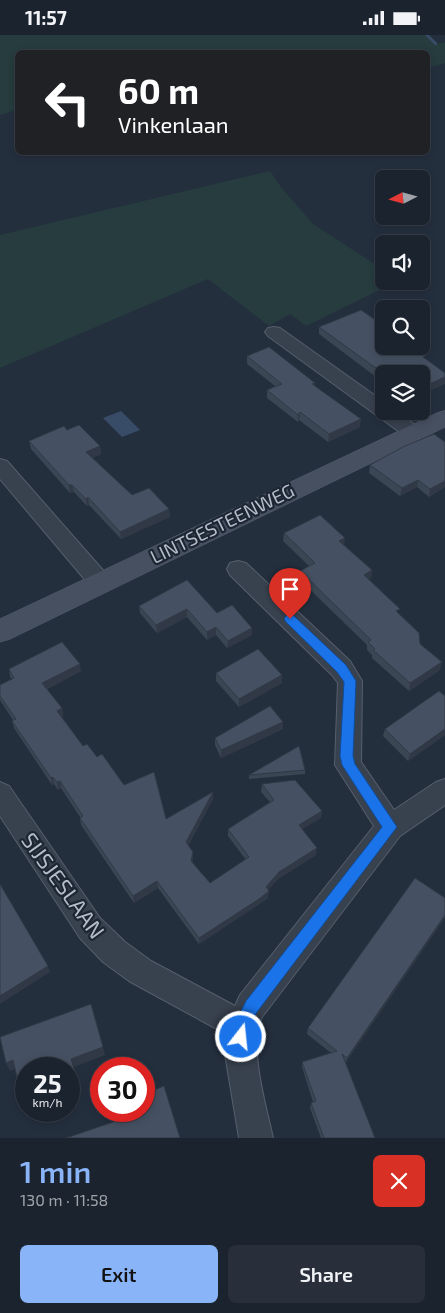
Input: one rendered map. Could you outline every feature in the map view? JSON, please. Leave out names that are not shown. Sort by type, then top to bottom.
[{"type":"street","points":[[274,332],[412,432]]},
{"type":"street","name":"LINTSESTEENWEG","points":[[0,631],[412,432],[445,418]]},
{"type":"street","points":[[0,466],[100,582]]},
{"type":"street","points":[[238,569],[341,668],[350,681],[346,756],[348,765],[390,827]]},
{"type":"street","points":[[256,1138],[240,1047],[242,1025],[251,1006],[390,827],[445,790]]},
{"type":"street","name":"SIJSJESLAAN","points":[[0,794],[90,928],[114,952],[140,971],[242,1025]]},
{"type":"green space","points":[[0,35],[427,35],[436,44],[445,42],[445,63],[430,67],[430,50],[15,50],[15,111],[0,115]]},
{"type":"green space","points":[[270,171],[281,187],[313,224],[375,264],[375,290],[380,290],[306,326],[290,314],[269,326],[208,279],[0,368],[0,235]]},
{"type":"water","points":[[121,411],[140,430],[122,437],[103,418]]},
{"type":"building","points":[[361,310],[375,320],[375,355],[426,355],[423,357],[445,373],[445,377],[430,384],[430,365],[375,365],[375,367],[319,327]]},
{"type":"building","points":[[269,347],[315,383],[312,384],[361,419],[329,434],[300,412],[298,415],[267,390],[282,384],[247,356]]},
{"type":"building","points":[[79,425],[100,446],[86,452],[132,495],[149,488],[169,509],[120,532],[88,497],[86,499],[72,485],[69,485],[29,441],[64,426],[67,430]]},
{"type":"building","points":[[434,434],[445,442],[445,481],[430,489],[418,480],[402,488],[370,465],[403,447]]},
{"type":"building","points":[[320,515],[345,538],[339,541],[372,570],[364,575],[400,609],[396,611],[419,633],[420,644],[442,662],[410,683],[373,650],[375,649],[368,642],[371,640],[300,571],[315,563],[284,533]]},
{"type":"building","points":[[187,580],[217,613],[232,605],[252,628],[228,641],[216,627],[207,632],[187,609],[156,625],[139,606]]},
{"type":"building","points":[[62,642],[80,664],[42,683],[62,708],[57,711],[83,746],[87,744],[97,757],[102,754],[124,785],[154,772],[166,819],[213,792],[186,842],[193,852],[191,861],[210,883],[249,857],[228,829],[274,800],[262,784],[295,780],[322,811],[299,825],[317,848],[279,872],[266,887],[269,891],[259,899],[199,938],[157,881],[133,896],[80,818],[83,816],[60,781],[57,782],[53,777],[51,778],[12,721],[16,719],[0,696],[0,685],[14,678],[9,669]]},
{"type":"building","points":[[258,649],[282,675],[239,699],[216,673]]},
{"type":"building","points":[[439,691],[445,696],[445,729],[410,754],[385,729]]},
{"type":"building","points":[[270,706],[283,722],[221,750],[215,738]]},
{"type":"building","points":[[299,746],[305,770],[249,775]]},
{"type":"building","points":[[415,878],[445,898],[445,915],[347,1058],[342,1054],[375,1138],[324,1138],[311,1103],[316,1101],[302,1062],[337,1051],[308,1028]]},
{"type":"building","points":[[0,884],[48,966],[0,996]]},
{"type":"building","points":[[91,1004],[103,1047],[76,1057],[15,1057],[15,1069],[13,1060],[6,1063],[0,1037]]},
{"type":"building","points":[[164,1086],[180,1138],[66,1138],[113,1122],[155,1122],[155,1090]]},
{"type":"waterway","points":[[427,35],[436,44]]},
{"type":"route","points":[[241,1037],[242,1025],[251,1006],[390,827],[348,765],[346,756],[350,681],[341,668],[290,619]]}]
